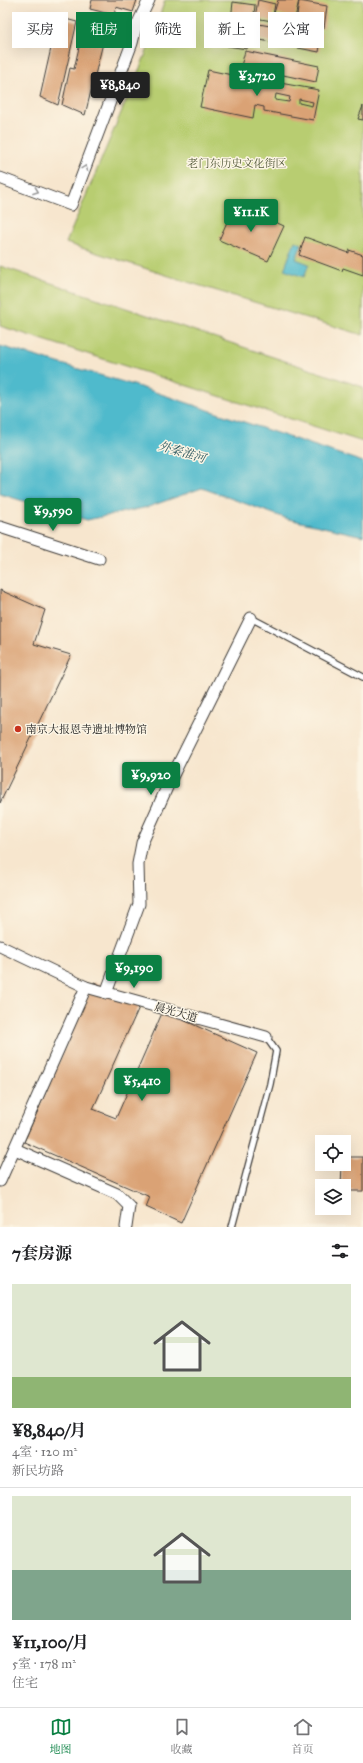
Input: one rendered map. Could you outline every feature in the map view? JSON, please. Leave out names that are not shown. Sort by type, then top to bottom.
[{"type":"street","points":[[0,178],[72,204],[132,43],[136,27],[149,0]]},
{"type":"street","points":[[0,527],[99,559]]},
{"type":"street","points":[[106,993],[139,904],[138,864],[142,843],[168,785],[251,618]]},
{"type":"street","name":"晨光大道","points":[[0,946],[86,987],[266,1037]]},
{"type":"street","points":[[0,1181],[86,987]]},
{"type":"street","points":[[15,1150],[118,1194],[129,1206],[126,1227]]},
{"type":"lane","points":[[251,618],[363,677]]},
{"type":"lane","points":[[232,1227],[270,1084],[276,1051],[266,1037]]},
{"type":"green space","name":"老门东历史文化街区","points":[[165,0],[363,0],[363,335],[191,283],[66,243],[148,48],[196,48],[196,12],[161,12]]},
{"type":"green space","points":[[0,266],[363,387],[363,442],[0,326]]},
{"type":"water","points":[[295,241],[302,244],[296,259],[309,264],[304,277],[284,270]]},
{"type":"water","name":"外秦淮河","points":[[0,346],[137,386],[363,462],[363,536],[288,519],[202,488],[148,507],[87,520],[0,494]]},
{"type":"building","points":[[92,0],[137,0],[133,12],[116,7],[115,12],[102,12],[90,9]]},
{"type":"building","points":[[258,0],[275,4],[274,12],[268,12],[268,20],[260,19],[260,12],[256,12]]},
{"type":"building","points":[[278,0],[299,0],[296,12],[274,12]]},
{"type":"building","points":[[299,1],[327,6],[324,28],[324,12],[298,12]]},
{"type":"building","points":[[233,2],[255,5],[254,12],[232,12]]},
{"type":"building","points":[[68,20],[76,22],[58,105],[40,97],[51,48],[68,48]]},
{"type":"building","points":[[260,24],[268,26],[268,42],[260,40]]},
{"type":"building","points":[[79,48],[102,48],[85,115],[62,105],[70,68],[74,69]]},
{"type":"building","points":[[298,48],[320,48],[319,52]]},
{"type":"building","points":[[245,51],[319,66],[316,82],[241,66]]},
{"type":"building","points":[[208,70],[261,81],[260,85],[268,86],[269,81],[319,90],[313,120],[264,111],[264,107],[255,105],[253,118],[200,107]],"holes":[[[276,94],[290,97],[289,102],[275,100]],[[299,99],[313,102],[312,106],[299,103]]]},
{"type":"building","points":[[363,106],[363,120],[358,119]]},
{"type":"building","points":[[235,204],[284,226],[268,261],[219,240]]},
{"type":"building","points":[[305,237],[349,253],[349,250],[363,255],[363,275],[343,268],[342,271],[299,255]]},
{"type":"building","name":"南京大报恩寺遗址博物馆","points":[[0,590],[45,610],[34,644],[71,655],[0,803]]},
{"type":"building","points":[[94,982],[141,1003],[93,1109],[116,1118],[163,1011],[257,1053],[181,1223],[146,1207],[150,1197],[24,1142]]},
{"type":"building","points":[[351,1157],[363,1157],[363,1191],[351,1191],[351,1179],[341,1179],[342,1171],[351,1171]]},
{"type":"place","name":"南京大报恩寺遗址博物馆","points":[[18,729]]}]
